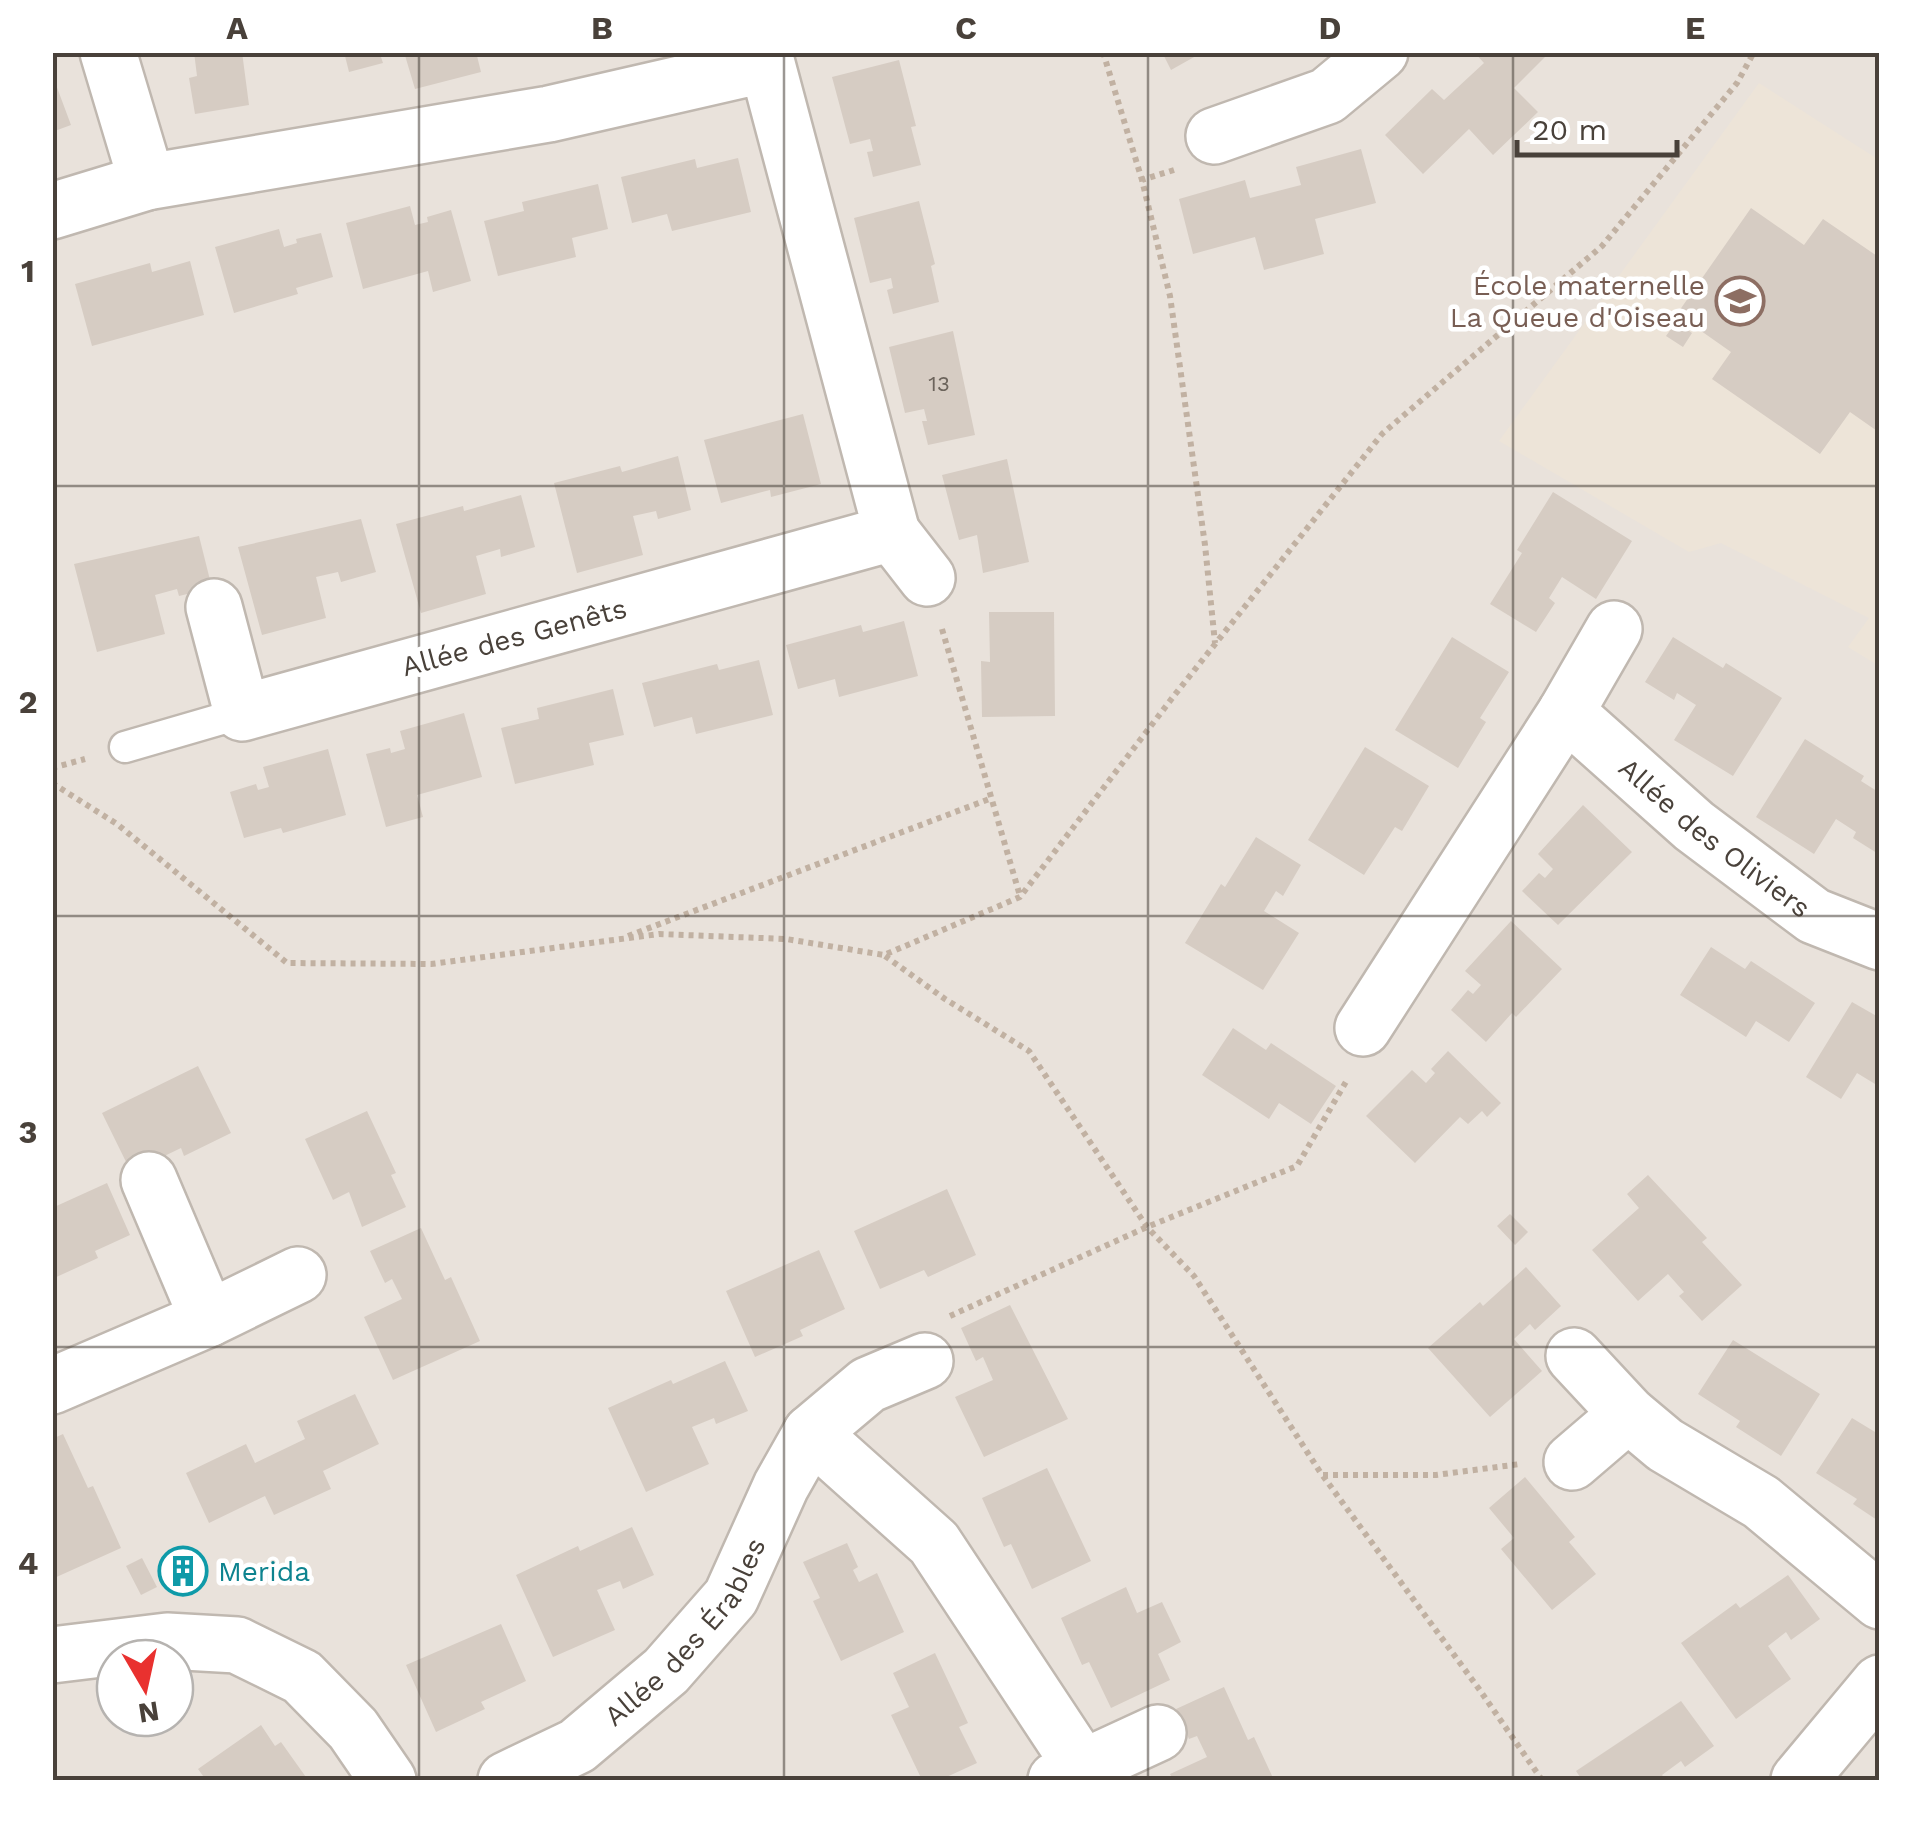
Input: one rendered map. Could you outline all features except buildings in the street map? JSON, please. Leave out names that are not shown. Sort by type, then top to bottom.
[{"type":"street","points":[[108,52],[147,182]]},
{"type":"street","points":[[1214,136],[1327,96],[1380,52]]},
{"type":"street","points":[[52,212],[147,182],[549,114],[788,58],[892,533],[927,578]]},
{"type":"street","name":"Allée des Genêts","points":[[242,713],[892,533]]},
{"type":"street","points":[[214,607],[242,713]]},
{"type":"street","points":[[1363,1028],[1566,712],[1614,629]]},
{"type":"street","name":"Allée des Oliviers","points":[[1566,712],[1694,826],[1814,916],[1880,942]]},
{"type":"street","points":[[149,1180],[208,1318]]},
{"type":"street","points":[[52,1386],[298,1275]]},
{"type":"street","points":[[1574,1356],[1628,1414],[1665,1446],[1761,1502],[1880,1601]]},
{"type":"street","name":"Allée des Érables","points":[[506,1780],[577,1746],[666,1671],[731,1597],[781,1486],[811,1433],[868,1385],[925,1361]]},
{"type":"street","points":[[1572,1462],[1628,1414]]},
{"type":"street","points":[[811,1433],[934,1543],[1069,1774],[1158,1733]]},
{"type":"street","points":[[52,1655],[168,1642],[238,1645],[302,1676],[353,1730],[388,1780]]},
{"type":"street","points":[[1798,1780],[1880,1683]]},
{"type":"lane","points":[[125,748],[242,713]]},
{"type":"path","points":[[1103,52],[1142,180],[1170,296],[1215,644]]},
{"type":"path","points":[[884,955],[1020,897],[1382,434],[1602,246],[1737,84],[1754,52]]},
{"type":"path","points":[[1142,180],[1215,156],[1214,136]]},
{"type":"path","points":[[927,578],[1020,897]]},
{"type":"path","points":[[52,783],[118,824],[287,963],[431,964],[659,934],[786,940],[884,955],[1029,1052],[1147,1227],[1194,1276],[1322,1475],[1542,1780]]},
{"type":"path","points":[[617,940],[992,798]]},
{"type":"path","points":[[925,1361],[925,1327],[1147,1227],[1297,1166],[1355,1066],[1363,1028]]},
{"type":"path","points":[[1322,1475],[1436,1476],[1554,1460],[1572,1462]]},
{"type":"shaded area","points":[[52,53],[1879,53],[1879,1780],[53,1780]]},
{"type":"shaded area","name":"École maternelle La Queue d'Oiseau","points":[[1759,83],[1879,160],[1879,666],[1848,647],[1869,618],[1721,543],[1689,552],[1499,441]]},
{"type":"place","name":"École maternelle La Queue d'Oiseau","points":[[1740,301]]},
{"type":"place","name":"Merida","points":[[183,1571]]}]
